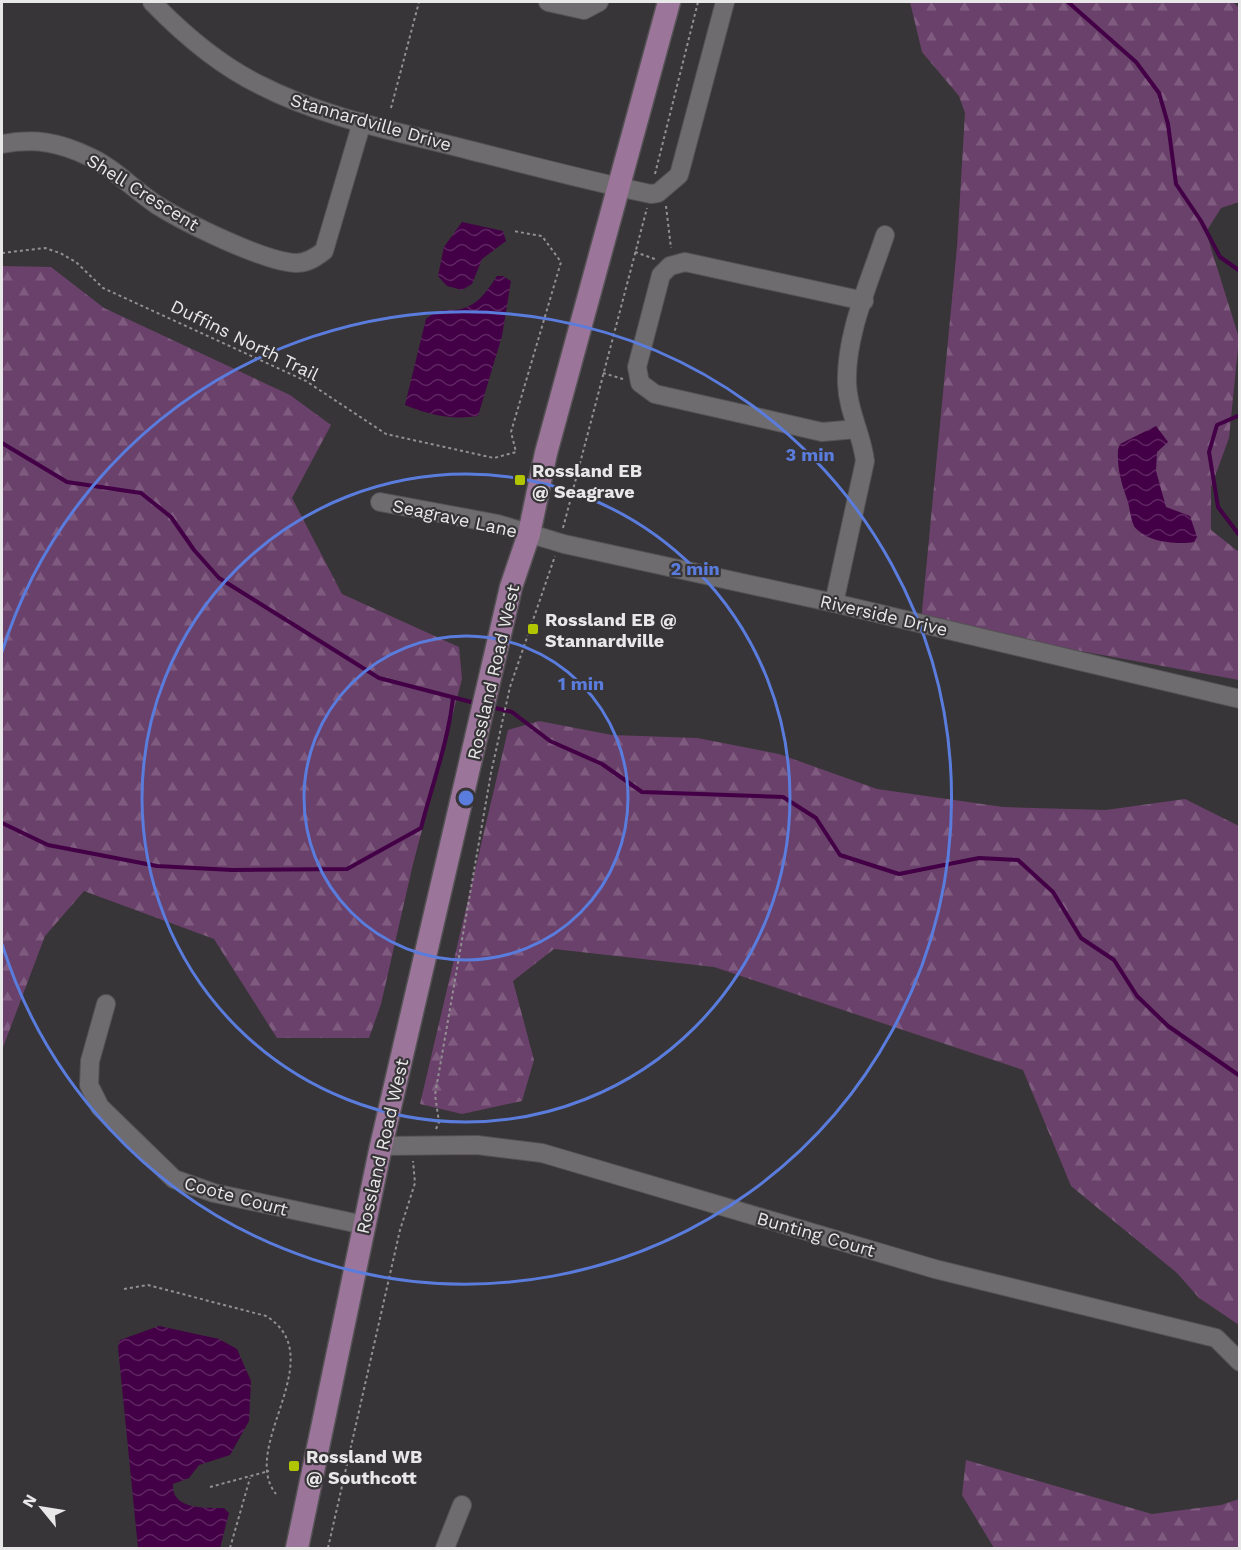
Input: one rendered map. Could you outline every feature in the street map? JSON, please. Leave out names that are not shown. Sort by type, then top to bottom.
[{"type":"main road","name":"Rossland Road West","points":[[297,1548],[381,1146],[474,754],[499,688],[511,587],[529,534],[546,453],[669,2]]},
{"type":"street","name":"Stannardville Drive","points":[[152,2],[176,27],[224,64],[258,85],[295,102],[362,122],[617,187]]},
{"type":"street","points":[[548,2],[584,10],[599,2]]},
{"type":"street","points":[[617,187],[657,191],[679,175],[725,2]]},
{"type":"street","name":"Shell Crescent","points":[[2,144],[28,140],[58,144],[92,158],[156,204],[194,226],[256,252],[295,263],[312,260],[324,251],[362,122]]},
{"type":"street","points":[[834,603],[865,461],[863,444],[852,417],[847,384],[850,355],[885,235]]},
{"type":"street","points":[[857,429],[822,432],[655,394],[640,383],[637,367],[661,275],[673,265],[685,262],[864,301]]},
{"type":"street","name":"Seagrave Lane","points":[[380,502],[498,524],[529,534]]},
{"type":"street","name":"Riverside Drive","points":[[529,534],[834,603],[1239,699]]},
{"type":"street","name":"Coote Court","points":[[106,1004],[90,1061],[89,1085],[100,1107],[174,1179],[214,1193],[364,1226]]},
{"type":"street","name":"Bunting Court","points":[[381,1146],[477,1145],[542,1153],[935,1269],[1216,1338],[1239,1362]]},
{"type":"street","points":[[445,1548],[462,1505]]},
{"type":"path","points":[[391,108],[420,2]]},
{"type":"path","points":[[491,773],[499,688],[560,542],[657,191],[698,2]]},
{"type":"path","points":[[657,191],[673,265]]},
{"type":"path","name":"Duffins North Trail","points":[[2,253],[45,248],[60,253],[76,262],[103,288],[306,381],[386,434],[494,458],[516,452],[511,432],[561,262],[557,253],[542,236],[513,231]]},
{"type":"path","points":[[124,1289],[148,1285],[266,1316],[280,1324],[291,1357],[286,1388],[268,1452],[269,1485],[276,1494]]},
{"type":"path","points":[[210,1487],[269,1471]]},
{"type":"path","points":[[230,1548],[250,1478]]},
{"type":"green space","points":[[910,2],[1233,2],[1239,8],[1239,202],[1221,208],[1206,232],[1239,338],[1229,438],[1211,487],[1211,530],[1239,552],[1239,680],[921,622],[957,247],[965,113],[959,96],[922,52]]},
{"type":"green space","points":[[2,266],[51,267],[104,308],[290,395],[331,425],[292,498],[342,594],[459,647],[462,679],[413,864],[381,1004],[369,1038],[277,1038],[214,939],[84,891],[45,936],[2,1050]]},
{"type":"green space","points":[[539,721],[612,735],[697,738],[779,754],[877,789],[1003,807],[1106,810],[1185,799],[1239,826],[1239,1325],[1199,1298],[1177,1273],[1071,1186],[1023,1070],[714,967],[554,949],[513,981],[534,1060],[522,1101],[462,1114],[420,1104],[508,730]]},
{"type":"green space","points":[[966,1460],[1152,1514],[1221,1505],[1239,1499],[1239,1548],[994,1548],[962,1495]]},
{"type":"water","points":[[462,222],[503,231],[506,241],[482,259],[472,284],[462,290],[447,286],[438,276],[444,247]]},
{"type":"water","points":[[497,276],[503,276],[511,281],[502,336],[478,416],[441,416],[405,405],[426,319],[443,310],[461,309],[472,305],[484,294]]},
{"type":"water","points":[[1156,426],[1168,442],[1157,452],[1156,471],[1166,507],[1190,516],[1197,537],[1194,542],[1179,543],[1153,539],[1145,536],[1133,523],[1120,475],[1118,450],[1120,444]]},
{"type":"water","points":[[159,1326],[219,1339],[237,1349],[251,1381],[249,1421],[230,1455],[199,1465],[189,1478],[173,1484],[178,1499],[184,1503],[199,1507],[224,1508],[229,1513],[220,1548],[138,1548],[118,1347],[120,1340]]},
{"type":"waterway","points":[[1068,2],[1136,62],[1159,93],[1168,124],[1176,184],[1201,221],[1220,257],[1240,271]]},
{"type":"waterway","points":[[1240,415],[1217,425],[1209,452],[1218,507],[1240,536]]},
{"type":"waterway","points":[[2,443],[67,482],[141,493],[171,517],[194,550],[219,578],[379,678],[475,703]]},
{"type":"waterway","points":[[2,823],[48,845],[157,866],[232,870],[347,869],[421,828],[444,747],[453,698]]},
{"type":"waterway","points":[[491,707],[512,712],[550,741],[602,764],[642,792],[783,797],[816,818],[840,855],[899,874],[979,858],[1018,860],[1053,892],[1081,938],[1114,960],[1137,996],[1168,1026],[1240,1076]]},
{"type":"place","name":"Rossland EB @ Seagrave","points":[[520,480]]},
{"type":"place","name":"Rossland EB @ Stannardville","points":[[533,629]]},
{"type":"place","name":"Rossland WB @ Southcott","points":[[294,1466]]}]
